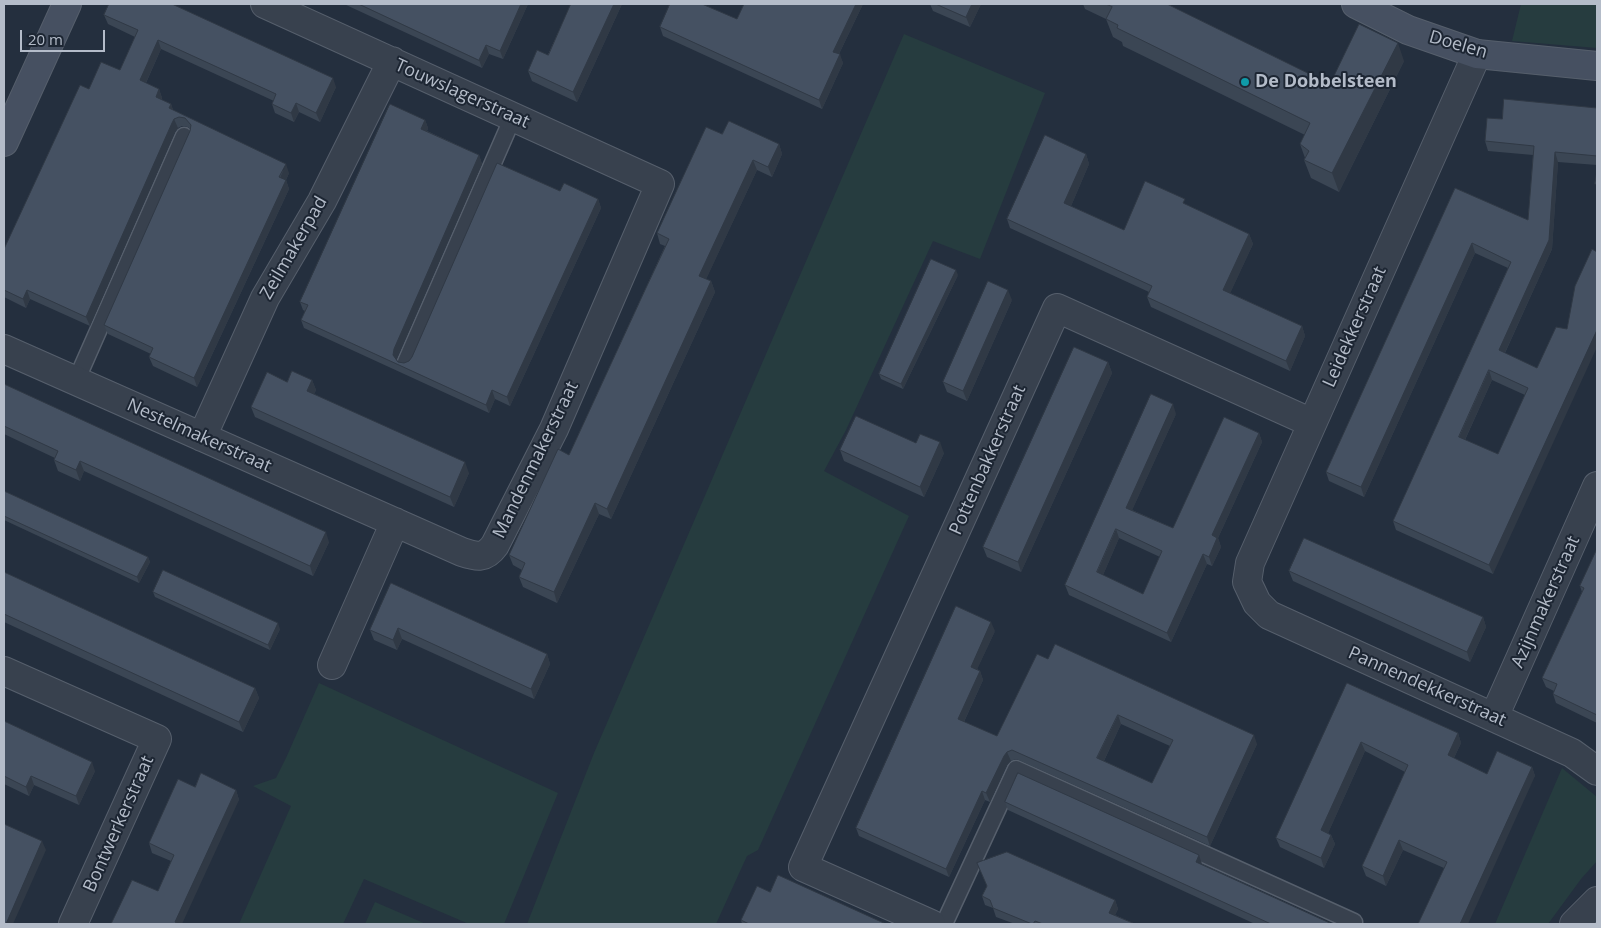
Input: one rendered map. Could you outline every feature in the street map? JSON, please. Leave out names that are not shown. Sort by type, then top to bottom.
[{"type":"street","points":[[4,142],[67,4]]},
{"type":"street","name":"Touwslagerstraat","points":[[265,4],[660,184]]},
{"type":"street","name":"Doelen","points":[[1356,4],[1408,30],[1477,54],[1597,66]]},
{"type":"street","name":"Leidekkerstraat","points":[[1257,603],[1248,582],[1250,562],[1477,54]]},
{"type":"street","name":"Zeilmakerpad","points":[[202,437],[265,298],[322,200],[392,62]]},
{"type":"street","name":"Mandenmakerstraat","points":[[394,522],[472,556],[481,556],[490,552],[554,429],[660,184]]},
{"type":"street","name":"Pottenbakkerstraat","points":[[931,924],[803,867],[1057,308],[1312,424]]},
{"type":"street","name":"Nestelmakerstraat","points":[[4,349],[394,522]]},
{"type":"street","name":"Azijnmakerstraat","points":[[1494,717],[1597,486]]},
{"type":"street","points":[[332,665],[394,522]]},
{"type":"street","name":"Pannendekkerstraat","points":[[1257,603],[1269,615],[1572,753],[1597,771]]},
{"type":"street","name":"Bontwerkerstraat","points":[[4,671],[157,739],[73,924]]},
{"type":"street","points":[[1574,924],[1597,901]]},
{"type":"lane","points":[[406,362],[513,117]]},
{"type":"lane","points":[[76,381],[184,136]]},
{"type":"lane","points":[[944,924],[1016,769],[1354,922]]},
{"type":"green space","points":[[1521,4],[1597,4],[1597,48],[1512,41]]},
{"type":"green space","points":[[904,34],[1045,93],[980,259],[933,241],[846,430],[824,471],[909,516],[758,850],[747,856],[716,924],[527,924],[594,753]]},
{"type":"green space","points":[[319,683],[558,793],[504,924],[469,924],[364,879],[343,924],[239,924],[291,806],[253,786],[276,778]]},
{"type":"green space","points":[[1562,768],[1597,797],[1597,861],[1581,879],[1548,924],[1495,924]]},
{"type":"green space","points":[[375,902],[426,924],[365,924]]},
{"type":"building","points":[[109,4],[172,4],[333,78],[316,113],[296,103],[291,113],[272,104],[276,94],[158,40],[140,80],[159,89],[156,97],[171,104],[169,108],[286,164],[279,177],[286,180],[194,378],[149,357],[153,348],[104,325],[190,131],[191,125],[185,118],[179,117],[174,119],[172,123],[86,317],[27,290],[23,299],[4,290],[4,249],[80,85],[89,89],[101,62],[120,70],[138,30],[104,15]]},
{"type":"building","points":[[359,4],[521,4],[500,51],[486,45],[479,60]]},
{"type":"building","points":[[571,4],[614,4],[573,92],[528,71],[537,50],[548,55]]},
{"type":"building","points":[[670,4],[702,4],[737,19],[744,4],[856,4],[833,52],[840,54],[819,100],[660,27]]},
{"type":"building","points":[[936,4],[972,4],[966,17]]},
{"type":"building","name":"De Dobbelsteen","points":[[1106,4],[1167,4],[1330,84],[1359,24],[1398,43],[1332,173],[1304,160],[1309,151],[1300,144],[1310,123],[1117,28],[1118,25],[1106,19],[1112,7]]},
{"type":"building","points":[[1504,99],[1597,108],[1597,156],[1555,152],[1549,240],[1499,350],[1537,368],[1556,327],[1567,329],[1575,286],[1592,249],[1597,252],[1597,330],[1489,565],[1393,521],[1511,262],[1472,243],[1361,487],[1326,472],[1455,188],[1528,220],[1534,146],[1485,141],[1487,118],[1502,119]],"holes":[[[1489,370],[1528,388],[1498,454],[1459,437]]]},
{"type":"building","points":[[390,104],[425,120],[421,129],[479,155],[394,349],[393,355],[398,362],[404,363],[412,357],[497,163],[560,191],[564,183],[598,199],[507,397],[492,390],[486,405],[301,320],[308,305],[300,302]]},
{"type":"building","points":[[729,121],[779,144],[768,167],[753,160],[699,276],[711,281],[607,509],[595,503],[554,592],[519,577],[525,563],[509,555],[558,449],[569,455],[669,239],[657,233],[706,127],[722,134]]},
{"type":"building","points":[[1045,135],[1086,154],[1064,203],[1124,230],[1145,181],[1185,199],[1183,203],[1249,234],[1223,290],[1302,326],[1286,361],[1147,297],[1152,286],[1007,219]]},
{"type":"building","points":[[931,259],[956,270],[901,384],[879,374]]},
{"type":"building","points":[[988,281],[1008,290],[963,391],[943,382]]},
{"type":"building","points":[[1074,347],[1108,362],[1018,562],[983,547]]},
{"type":"building","points":[[292,371],[312,380],[307,391],[465,462],[450,497],[251,407],[267,372],[287,382]]},
{"type":"building","points":[[4,384],[326,532],[310,566],[80,461],[76,470],[54,460],[58,451],[4,426]]},
{"type":"building","points":[[1151,394],[1173,404],[1126,508],[1173,528],[1224,417],[1259,433],[1212,535],[1217,538],[1209,557],[1203,554],[1167,633],[1065,585]],"holes":[[[1116,529],[1162,551],[1143,594],[1097,572]]]},
{"type":"building","points":[[856,416],[916,443],[920,434],[940,442],[920,487],[840,450]]},
{"type":"building","points":[[4,491],[148,557],[137,577],[4,516]]},
{"type":"building","points":[[1304,538],[1483,617],[1467,652],[1289,571]]},
{"type":"building","points":[[1597,549],[1597,715],[1553,694],[1557,684],[1542,678],[1584,588],[1580,586]]},
{"type":"building","points":[[163,570],[278,623],[268,645],[153,592]]},
{"type":"building","points":[[4,572],[255,688],[239,722],[4,614]]},
{"type":"building","points":[[391,583],[547,654],[531,689],[398,628],[393,640],[370,630]]},
{"type":"building","points":[[956,606],[991,622],[971,667],[980,671],[958,719],[997,736],[1037,654],[1048,659],[1055,644],[1254,735],[1207,837],[1012,750],[1004,756],[986,793],[982,791],[946,869],[856,828]],"holes":[[[1118,715],[1173,740],[1152,783],[1097,758]]]},
{"type":"building","points":[[1347,683],[1458,733],[1448,755],[1487,774],[1497,751],[1532,767],[1460,924],[1418,924],[1447,862],[1399,840],[1383,876],[1362,866],[1408,765],[1361,742],[1321,830],[1331,835],[1321,858],[1276,838]]},
{"type":"building","points":[[4,721],[92,762],[76,796],[31,776],[26,787],[4,776]]},
{"type":"building","points":[[201,773],[236,790],[175,922],[179,924],[111,924],[132,880],[158,891],[174,855],[149,843],[178,779],[195,787]]},
{"type":"building","points":[[1018,773],[1199,855],[1196,862],[1332,924],[1271,924],[1005,802]]},
{"type":"building","points":[[4,824],[42,841],[6,924],[4,924]]},
{"type":"building","points":[[1007,852],[1115,900],[1109,913],[1135,924],[1043,924],[1035,921],[1032,924],[993,908],[990,900],[982,896],[987,886],[977,863]]},
{"type":"building","points":[[778,875],[886,924],[749,924],[741,920],[757,886],[770,892]]},
{"type":"place","name":"De Dobbelsteen","points":[[1245,82]]}]
